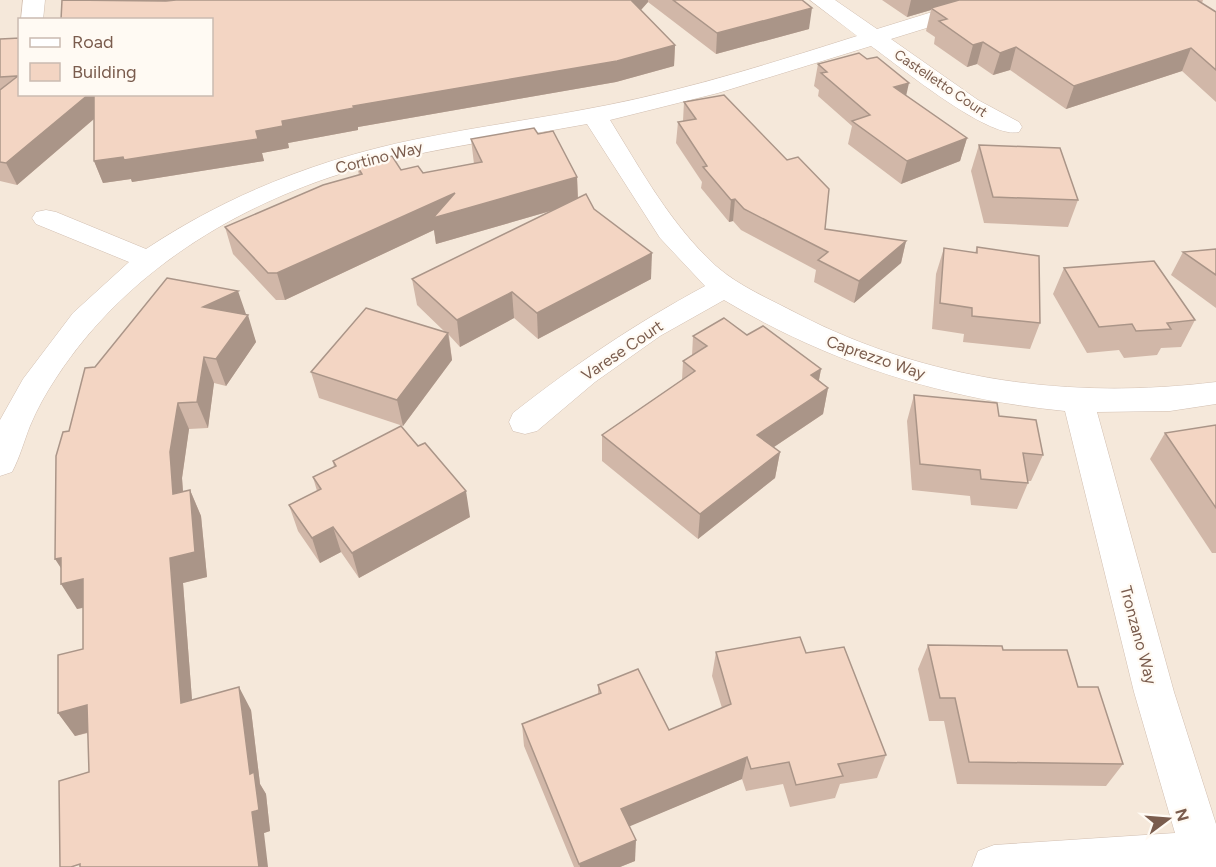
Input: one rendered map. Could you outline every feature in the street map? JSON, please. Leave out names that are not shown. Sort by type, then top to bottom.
[{"type":"street","points":[[32,18],[34,0]]},
{"type":"street","name":"Castelletto Court","points":[[821,0],[969,105],[1010,127]]},
{"type":"street","name":"Cortino Way","points":[[0,463],[29,396],[62,345],[102,300],[148,260],[181,237],[257,196],[314,173],[415,146],[595,116],[669,99],[993,0]]},
{"type":"street","name":"Caprezzo Way","points":[[595,116],[668,228],[696,261],[726,288],[839,346],[947,381],[1078,400],[1136,400],[1216,393]]},
{"type":"street","points":[[46,218],[148,260]]},
{"type":"street","name":"Varese Court","points":[[525,422],[584,374],[649,329],[726,288]]},
{"type":"street","name":"Tronzano Way","points":[[1078,400],[1154,692],[1206,860]]},
{"type":"street","points":[[994,867],[1206,860]]},
{"type":"shaded area","points":[[0,0],[1216,0],[1216,867],[0,867]]},
{"type":"building","points":[[62,0],[631,0],[675,45],[617,61],[353,106],[354,108],[282,121],[283,126],[256,131],[258,139],[124,160],[123,157],[94,161],[94,96],[213,96],[213,18],[61,18]]},
{"type":"building","points":[[673,0],[802,0],[812,8],[717,33]]},
{"type":"building","points":[[959,0],[1197,0],[1216,12],[1216,70],[1191,48],[1074,86],[1016,47],[1000,53],[983,42],[973,45],[939,21],[947,19],[931,8]]},
{"type":"building","points":[[18,38],[18,76],[0,77],[0,39]]},
{"type":"building","points":[[859,53],[867,59],[877,57],[909,83],[894,87],[967,138],[907,161],[852,121],[870,115],[821,73],[827,72],[818,64]]},
{"type":"building","points":[[18,76],[18,96],[87,96],[6,163],[0,162],[0,90]]},
{"type":"building","points":[[724,95],[787,160],[798,157],[829,189],[825,229],[906,241],[859,281],[818,260],[828,252],[744,209],[735,199],[731,200],[703,167],[707,166],[678,122],[696,119],[684,102]]},
{"type":"building","points":[[534,128],[538,134],[553,131],[577,177],[433,218],[455,193],[277,273],[268,273],[225,227],[323,185],[362,174],[357,166],[392,156],[401,170],[418,166],[423,173],[482,162],[471,139]]},
{"type":"building","points":[[979,145],[1060,148],[1078,200],[993,197]]},
{"type":"building","points":[[586,194],[594,209],[652,253],[537,313],[512,292],[457,320],[412,279]]},
{"type":"building","points":[[977,247],[1039,256],[1040,323],[972,316],[972,308],[940,303],[944,248],[977,253]]},
{"type":"building","points":[[1216,249],[1216,275],[1183,252]]},
{"type":"building","points":[[1154,261],[1195,320],[1167,323],[1171,329],[1136,331],[1132,324],[1099,327],[1064,268]]},
{"type":"building","points":[[167,278],[238,291],[203,307],[248,315],[216,359],[204,357],[197,402],[178,403],[170,452],[173,494],[190,490],[195,552],[170,558],[181,703],[239,687],[250,774],[254,772],[259,810],[252,812],[259,867],[80,867],[80,864],[60,867],[59,781],[89,772],[87,705],[58,713],[58,655],[83,649],[83,579],[61,584],[61,558],[55,559],[56,456],[63,432],[69,431],[85,368],[95,367]]},
{"type":"building","points":[[366,308],[448,333],[397,400],[311,372]]},
{"type":"building","points":[[724,318],[747,335],[763,326],[821,369],[811,375],[828,388],[757,435],[780,452],[700,514],[602,435],[695,371],[683,361],[707,346],[693,336]]},
{"type":"building","points":[[914,395],[997,403],[999,416],[1036,420],[1043,455],[1023,453],[1028,483],[981,479],[980,470],[920,464]]},
{"type":"building","points":[[1216,425],[1216,508],[1165,433]]},
{"type":"building","points":[[401,426],[418,446],[425,443],[466,491],[352,553],[333,527],[312,538],[289,505],[321,489],[313,477],[336,466],[333,461]]},
{"type":"building","points":[[800,637],[806,653],[844,647],[886,755],[838,764],[843,776],[796,785],[789,762],[751,769],[747,757],[621,809],[636,840],[579,864],[522,724],[601,693],[598,685],[638,669],[669,730],[731,704],[716,652]]},
{"type":"building","points":[[928,645],[1002,646],[1003,650],[1067,650],[1078,687],[1098,687],[1123,764],[969,762],[955,698],[940,698]]}]
